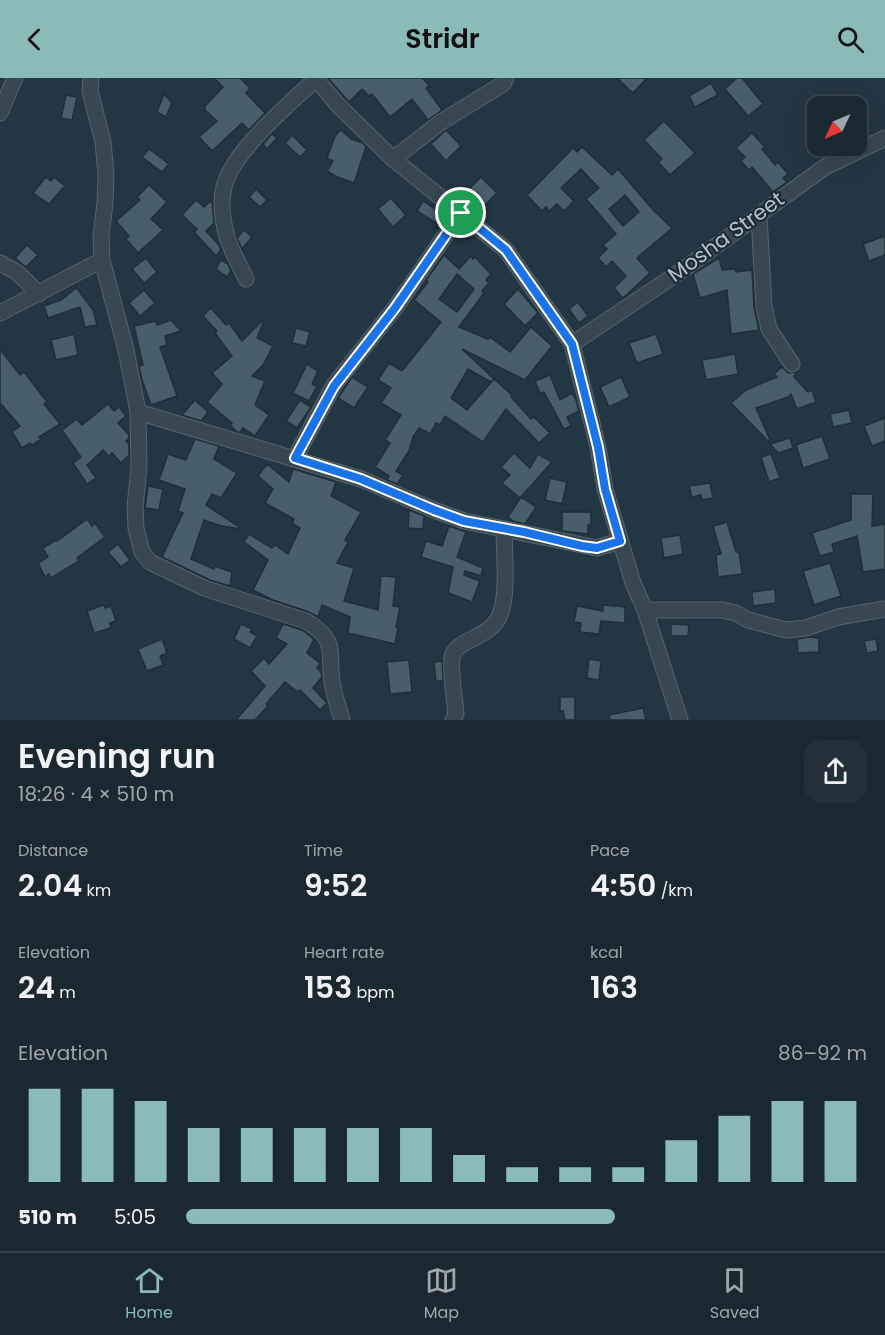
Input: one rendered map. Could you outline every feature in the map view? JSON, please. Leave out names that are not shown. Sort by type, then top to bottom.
[{"type":"street","points":[[0,113],[15,78]]},
{"type":"street","points":[[91,78],[90,91],[103,142],[106,175],[101,236],[102,260],[126,350],[138,412],[139,466],[135,507],[136,528],[142,552],[150,562],[204,588],[306,621],[321,630],[329,642],[332,655],[333,687],[342,720]]},
{"type":"street","points":[[246,279],[227,239],[223,219],[224,188],[230,171],[239,158],[263,130],[315,78],[361,129],[393,159],[506,250],[572,344],[598,447],[605,489],[633,584],[645,610],[680,720]]},
{"type":"street","points":[[393,159],[441,122],[503,84],[506,78]]},
{"type":"street","name":"Mosha Street","points":[[572,344],[684,269],[825,167],[885,138]]},
{"type":"street","points":[[295,458],[334,386],[395,308],[461,213]]},
{"type":"street","points":[[759,216],[764,306],[769,329],[792,364]]},
{"type":"street","points":[[0,314],[102,260]]},
{"type":"street","points":[[0,263],[18,273],[39,294]]},
{"type":"street","points":[[138,412],[361,479],[464,521],[597,548],[620,541]]},
{"type":"street","points":[[453,720],[456,714],[453,653],[459,646],[492,628],[504,606],[504,529]]},
{"type":"street","points":[[645,610],[722,610],[786,630],[806,628],[838,616],[885,609]]},
{"type":"building","points":[[214,78],[240,78],[250,88],[246,93],[265,113],[249,130],[242,123],[212,151],[199,137],[217,121],[205,110],[205,106],[223,87]]},
{"type":"building","points":[[328,78],[422,78],[429,85],[426,88],[442,110],[428,120],[412,99],[390,117],[372,94],[369,96],[362,89],[349,102]]},
{"type":"building","points":[[617,78],[647,78],[633,93]]},
{"type":"building","points":[[737,78],[742,78],[763,104],[748,116],[725,89]]},
{"type":"building","points":[[711,83],[718,95],[695,107],[689,96]]},
{"type":"building","points":[[164,94],[172,103],[166,117],[157,112]]},
{"type":"building","points":[[66,95],[77,97],[72,120],[61,118]]},
{"type":"building","points":[[664,121],[695,153],[670,175],[658,162],[662,159],[644,140]]},
{"type":"building","points":[[341,130],[351,139],[363,143],[366,147],[354,183],[327,171],[333,161],[327,158],[335,136]]},
{"type":"building","points":[[446,130],[461,146],[446,161],[431,144]]},
{"type":"building","points":[[752,133],[765,147],[762,149],[775,165],[778,162],[788,174],[783,178],[787,182],[773,192],[752,167],[749,170],[741,161],[745,157],[736,148]]},
{"type":"building","points":[[272,134],[277,138],[267,149],[263,144]]},
{"type":"building","points":[[292,135],[307,150],[300,157],[285,143]]},
{"type":"building","points":[[582,147],[612,175],[618,169],[654,211],[672,228],[637,258],[650,273],[623,298],[614,288],[626,276],[612,261],[606,267],[598,258],[607,249],[603,245],[616,234],[586,199],[599,188],[581,169],[561,188],[574,201],[564,211],[557,204],[549,211],[546,207],[542,211],[527,195],[573,148],[577,152]],"holes":[[[625,195],[639,212],[623,226],[609,209]]]},
{"type":"building","points":[[149,149],[169,164],[162,172],[142,157]]},
{"type":"building","points":[[46,177],[51,181],[54,177],[65,186],[49,204],[33,193]]},
{"type":"building","points":[[481,177],[497,193],[479,211],[463,195]]},
{"type":"building","points":[[149,185],[167,202],[151,219],[163,230],[138,253],[126,239],[129,236],[116,221],[140,200],[137,197]]},
{"type":"building","points":[[256,189],[267,200],[260,207],[249,197]]},
{"type":"building","points":[[391,198],[406,215],[393,227],[378,209]]},
{"type":"building","points":[[196,200],[204,207],[212,202],[214,223],[206,231],[221,250],[216,256],[194,232],[197,229],[182,215]]},
{"type":"building","points":[[423,201],[444,215],[438,224],[417,211]]},
{"type":"building","points":[[244,230],[252,237],[242,249],[237,238]]},
{"type":"building","points":[[885,236],[885,255],[869,261],[863,244]]},
{"type":"building","points":[[27,245],[38,255],[26,267],[15,258]]},
{"type":"building","points":[[444,255],[459,269],[471,256],[473,259],[475,257],[491,274],[486,280],[489,283],[459,327],[488,339],[490,337],[510,352],[531,327],[552,346],[525,380],[462,349],[512,395],[511,397],[531,419],[534,417],[550,433],[539,443],[506,409],[483,442],[445,416],[440,425],[436,423],[430,434],[419,428],[413,437],[409,451],[396,471],[403,475],[397,484],[387,480],[389,476],[375,467],[390,443],[385,440],[401,415],[381,403],[391,388],[378,380],[389,363],[402,371],[441,322],[414,300],[428,282],[426,280]],"holes":[[[457,274],[474,289],[457,312],[439,299]],[[468,369],[491,382],[494,379],[467,410],[451,398]]]},
{"type":"building","points":[[146,258],[157,272],[144,283],[132,269]]},
{"type":"building","points":[[719,258],[722,270],[735,269],[736,272],[752,270],[754,307],[759,330],[731,334],[727,290],[700,298],[693,274]]},
{"type":"building","points":[[221,260],[228,264],[231,271],[227,277],[216,269]]},
{"type":"building","points":[[75,286],[93,310],[97,325],[85,327],[80,307],[48,318],[44,306],[61,300],[75,289]]},
{"type":"building","points":[[518,289],[538,313],[525,326],[504,304]]},
{"type":"building","points":[[144,290],[155,303],[140,316],[129,303]]},
{"type":"building","points":[[578,302],[588,316],[579,323],[569,309]]},
{"type":"building","points":[[211,308],[226,325],[229,323],[242,341],[265,318],[257,338],[273,346],[263,365],[252,376],[265,381],[255,405],[269,415],[255,436],[243,428],[237,432],[230,425],[232,423],[207,402],[222,384],[212,373],[232,356],[215,333],[217,331],[203,316]]},
{"type":"building","points":[[171,320],[181,331],[165,336],[167,345],[160,347],[177,396],[151,405],[142,380],[139,366],[143,365],[134,326],[156,321],[157,325]]},
{"type":"building","points":[[296,328],[310,332],[306,346],[292,343]]},
{"type":"building","points":[[74,334],[78,355],[56,360],[51,340]]},
{"type":"building","points":[[656,334],[663,354],[637,363],[629,343]]},
{"type":"building","points":[[0,349],[20,375],[24,372],[47,402],[44,404],[60,424],[39,437],[41,439],[32,445],[30,443],[22,448],[12,432],[20,426],[0,403]]},
{"type":"building","points":[[735,354],[738,374],[706,380],[702,360]]},
{"type":"building","points":[[307,364],[318,371],[312,384],[317,386],[309,401],[293,393]]},
{"type":"building","points":[[782,367],[788,373],[797,372],[794,377],[808,392],[812,390],[816,402],[797,409],[791,394],[756,408],[770,440],[768,441],[731,403],[746,390],[777,377],[774,374]]},
{"type":"building","points":[[550,375],[560,400],[572,393],[579,411],[567,417],[571,426],[564,429],[544,392],[540,393],[535,381]]},
{"type":"building","points":[[352,377],[368,387],[354,408],[338,398]]},
{"type":"building","points":[[621,377],[630,397],[609,407],[600,387]]},
{"type":"building","points":[[195,400],[208,412],[201,421],[182,415]]},
{"type":"building","points":[[300,400],[311,407],[297,428],[286,421]]},
{"type":"building","points":[[108,404],[114,411],[119,407],[126,416],[118,423],[129,435],[126,441],[129,444],[129,455],[121,463],[112,453],[109,457],[103,450],[87,465],[96,478],[87,484],[73,463],[81,457],[62,430],[77,419],[82,425]]},
{"type":"building","points":[[849,410],[852,423],[833,427],[830,414]]},
{"type":"building","points":[[885,418],[885,441],[872,446],[864,426]]},
{"type":"building","points":[[822,436],[830,459],[803,468],[796,445]]},
{"type":"building","points":[[790,438],[793,448],[778,453],[770,444]]},
{"type":"building","points":[[195,439],[219,446],[214,459],[237,473],[221,498],[212,494],[206,505],[242,529],[221,526],[204,520],[191,559],[214,569],[215,566],[232,572],[230,586],[210,580],[162,557],[183,513],[178,511],[185,489],[159,480],[168,454],[186,460]]},
{"type":"building","points":[[514,453],[530,468],[538,454],[552,462],[520,498],[502,483],[510,475],[501,467]]},
{"type":"building","points":[[771,454],[780,478],[769,482],[761,457]]},
{"type":"building","points":[[267,464],[289,482],[293,469],[336,482],[331,496],[361,512],[345,540],[348,542],[337,563],[354,568],[344,601],[378,610],[381,576],[396,577],[393,606],[400,607],[395,644],[348,633],[350,617],[322,605],[318,617],[253,590],[268,560],[244,542],[249,534],[272,548],[275,545],[288,554],[300,528],[292,523],[294,519],[265,503],[273,489],[258,476]]},
{"type":"building","points":[[550,478],[567,482],[562,504],[545,500]]},
{"type":"building","points":[[710,483],[713,498],[702,500],[701,495],[692,497],[689,486]]},
{"type":"building","points":[[148,486],[163,489],[159,510],[145,508]]},
{"type":"building","points":[[851,494],[873,494],[872,526],[885,524],[885,569],[863,572],[857,536],[832,544],[834,552],[820,556],[812,533],[851,520]]},
{"type":"building","points":[[521,497],[536,507],[525,524],[508,517]]},
{"type":"building","points":[[409,510],[424,516],[423,529],[408,528]]},
{"type":"building","points":[[562,512],[591,512],[588,534],[562,531]]},
{"type":"building","points":[[87,519],[92,526],[95,523],[105,537],[77,558],[79,561],[51,578],[49,574],[45,577],[38,563],[48,557],[43,548],[57,541]]},
{"type":"building","points":[[727,522],[736,552],[739,552],[742,574],[718,577],[716,555],[721,554],[713,526]]},
{"type":"building","points":[[449,526],[466,532],[457,557],[483,568],[481,576],[465,571],[464,575],[480,581],[472,602],[448,593],[453,567],[421,557],[426,541],[442,546]]},
{"type":"building","points":[[680,535],[683,554],[664,558],[661,538]]},
{"type":"building","points":[[118,544],[130,560],[121,567],[108,552]]},
{"type":"building","points":[[830,563],[841,596],[814,605],[803,571]]},
{"type":"building","points":[[775,589],[776,603],[753,606],[752,592]]},
{"type":"building","points":[[104,605],[105,608],[111,606],[116,621],[110,623],[111,628],[94,633],[87,611]]},
{"type":"building","points":[[603,605],[625,607],[625,623],[601,621],[599,634],[580,632],[581,623],[574,622],[577,606],[603,611]]},
{"type":"building","points":[[241,624],[252,629],[250,632],[257,636],[250,648],[234,639]]},
{"type":"building","points":[[283,624],[302,630],[314,639],[307,653],[320,663],[317,668],[322,677],[313,688],[327,703],[320,710],[300,690],[298,692],[285,682],[255,720],[236,720],[265,686],[251,671],[264,658],[269,664],[287,644],[276,638]]},
{"type":"building","points":[[671,624],[689,625],[688,636],[671,636]]},
{"type":"building","points":[[819,638],[819,652],[798,653],[797,639]]},
{"type":"building","points":[[162,639],[167,653],[160,656],[163,665],[147,671],[138,649]]},
{"type":"building","points":[[876,639],[878,651],[867,653],[864,641]]},
{"type":"building","points":[[589,659],[601,661],[599,680],[587,678]]},
{"type":"building","points":[[409,660],[412,692],[390,694],[387,662]]},
{"type":"building","points":[[442,661],[443,681],[436,681],[434,662]]},
{"type":"building","points":[[560,697],[575,697],[575,720],[565,720],[563,711],[560,711]]},
{"type":"building","points":[[643,708],[646,720],[610,720],[609,715]]},
{"type":"route","points":[[461,213],[506,250],[572,344],[598,447],[605,489],[620,541],[597,548],[464,521],[361,479],[295,458],[334,386],[395,308],[461,213]]}]
